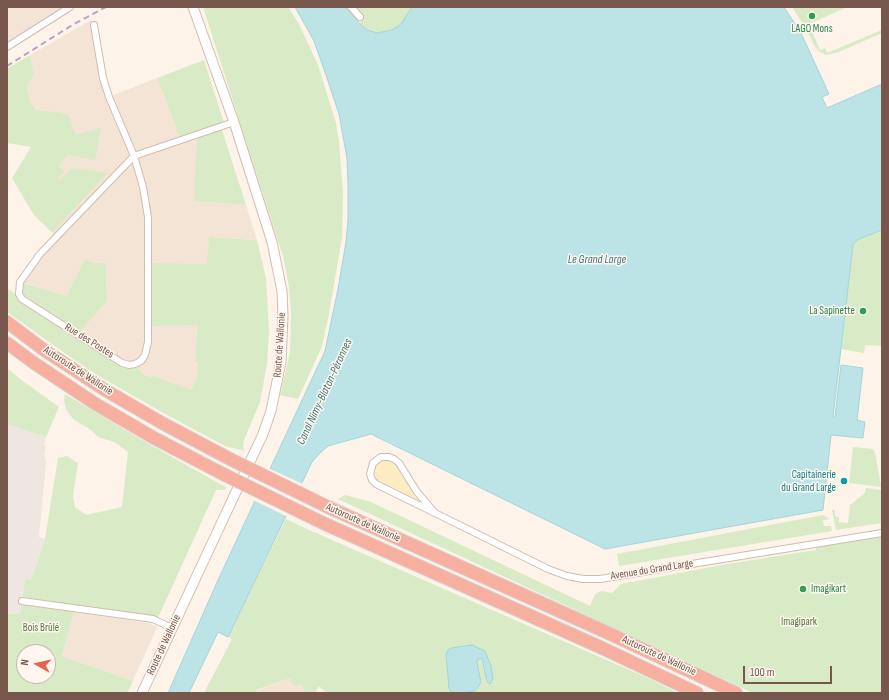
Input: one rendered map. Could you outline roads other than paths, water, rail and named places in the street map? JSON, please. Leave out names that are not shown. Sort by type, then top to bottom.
[{"type":"highway","name":"Autoroute de Wallonie","points":[[7,322],[44,350],[105,390],[162,423],[230,459],[330,508],[606,632],[736,693]]},
{"type":"highway","name":"Autoroute de Wallonie","points":[[7,343],[94,403],[154,438],[223,474],[323,523],[697,693]]},
{"type":"main road","name":"Route de Wallonie","points":[[142,693],[262,434],[271,411],[281,362],[283,316],[282,292],[272,242],[234,122],[193,7]]},
{"type":"street","points":[[7,47],[70,7]]},
{"type":"street","points":[[351,7],[360,17]]},
{"type":"street","name":"Rue des Postes","points":[[94,25],[102,78],[134,156],[143,187],[148,217],[148,342],[145,355],[141,361],[135,364],[129,365],[122,363],[22,299],[19,290],[22,278],[40,254],[134,156],[234,122]]},
{"type":"street","name":"Avenue du Grand Large","points":[[435,513],[417,492],[399,463],[389,457],[381,457],[373,463],[370,474],[372,480],[376,484],[548,569],[567,576],[583,579],[600,578],[882,533]]},
{"type":"street","points":[[22,601],[153,619],[172,628]]},
{"type":"water","name":"Le Grand Large","points":[[295,7],[345,7],[367,30],[377,33],[392,30],[401,24],[412,7],[784,7],[801,33],[829,94],[822,97],[827,108],[882,84],[882,230],[859,239],[853,245],[833,417],[835,417],[841,365],[863,368],[857,420],[865,422],[863,438],[831,435],[823,510],[605,549],[371,434],[328,446],[312,462],[228,637],[218,632],[189,693],[168,693],[218,580],[325,351],[338,289],[348,220],[347,158],[339,114],[326,75],[314,41]]},
{"type":"water","points":[[472,645],[485,651],[491,666],[493,679],[490,684],[487,682],[482,658],[478,659],[477,663],[481,682],[475,691],[451,692],[449,688],[446,655],[448,650],[451,648]]},
{"type":"railway","points":[[7,66],[74,24],[106,7]]},
{"type":"place","name":"LAGO Mons","points":[[812,16]]},
{"type":"place","name":"La Sapinette","points":[[863,311]]},
{"type":"place","name":"Capitainerie du Grand Large","points":[[844,481]]},
{"type":"place","name":"Imagikart","points":[[803,589]]},
{"type":"water label","name":"Canal Nimy-Blaton-Péronnes","points":[[325,392]]},
{"type":"park label","name":"Imagipark","points":[[799,622]]},
{"type":"park label","name":"Bois Brûlé","points":[[41,628]]}]
